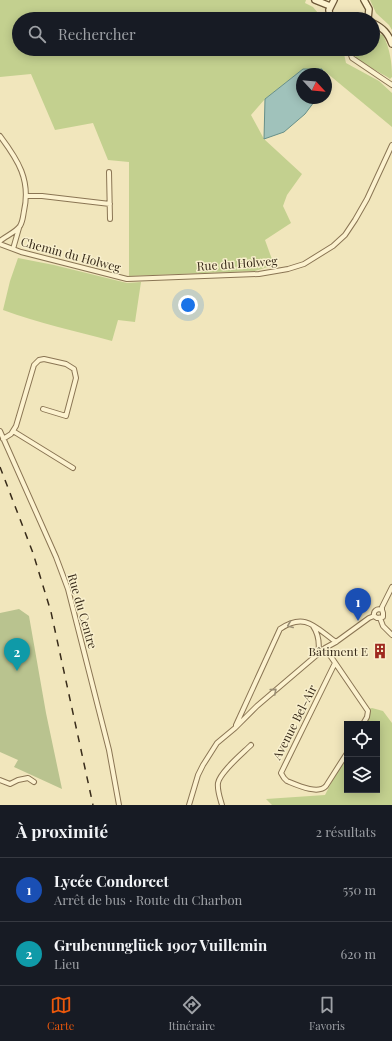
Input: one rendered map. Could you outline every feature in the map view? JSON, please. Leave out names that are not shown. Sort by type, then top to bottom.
[{"type":"main road","points":[[315,0],[330,6]]},
{"type":"main road","points":[[330,12],[330,6],[334,0]]},
{"type":"main road","points":[[364,0],[369,9],[369,12]]},
{"type":"main road","points":[[380,26],[388,33],[392,44]]},
{"type":"street","points":[[351,56],[352,58],[392,85]]},
{"type":"street","points":[[0,136],[18,163],[24,176],[27,196],[22,220],[13,249]]},
{"type":"street","name":"Rue du Holweg","points":[[139,278],[259,274],[288,269],[304,264],[333,246],[345,235],[356,220],[367,199],[392,145]]},
{"type":"street","points":[[109,172],[110,219]]},
{"type":"street","points":[[27,196],[42,196],[110,204]]},
{"type":"street","points":[[0,241],[19,227]]},
{"type":"street","name":"Chemin du Holweg","points":[[0,244],[13,249],[127,279],[139,278]]},
{"type":"street","points":[[3,439],[13,431],[20,416],[34,364],[44,359],[69,366],[75,372],[76,378],[66,416],[43,409]]},
{"type":"street","points":[[13,431],[73,468]]},
{"type":"street","name":"Rue du Centre","points":[[0,432],[56,557],[68,589],[109,750],[119,805]]},
{"type":"street","points":[[392,587],[382,610],[383,615],[380,618],[383,626],[392,635]]},
{"type":"street","points":[[374,616],[376,610],[382,610]]},
{"type":"street","points":[[189,805],[198,775],[207,757],[217,743],[235,728],[257,706],[325,648],[336,642],[368,618],[374,616],[380,618]]},
{"type":"street","points":[[235,728],[280,629],[289,623],[304,621],[336,642]]},
{"type":"street","points":[[312,625],[318,636],[318,654]]},
{"type":"street","points":[[325,648],[368,711],[365,721]]},
{"type":"street","name":"Avenue Bel-Air","points":[[335,663],[280,772],[287,781],[316,790],[322,790],[344,757]]},
{"type":"street","points":[[248,700],[257,706]]},
{"type":"street","points":[[221,805],[217,787],[218,781],[251,745]]},
{"type":"street","points":[[0,780],[10,784],[18,780],[28,778],[34,782]]},
{"type":"green space","points":[[0,0],[306,0],[305,3],[313,7],[317,12],[12,12],[12,56],[344,56],[346,63],[379,81],[392,93],[392,127],[332,77],[332,68],[296,68],[296,75],[265,99],[251,115],[264,139],[302,174],[287,195],[283,206],[291,223],[265,240],[274,265],[255,271],[129,276],[129,162],[108,160],[93,123],[55,130],[31,74],[0,77]]},
{"type":"green space","points":[[370,0],[392,0],[392,30],[380,17],[380,12],[376,12]]},
{"type":"green space","points":[[380,34],[383,35],[390,56],[392,77],[390,79],[362,63],[355,57],[380,56]]},
{"type":"green space","points":[[18,258],[54,265],[127,283],[141,282],[135,322],[118,320],[112,341],[44,323],[3,310],[10,281]]},
{"type":"green space","points":[[19,609],[29,616],[46,713],[62,789],[14,767],[18,760],[0,752],[0,613]]},
{"type":"green space","points":[[372,708],[383,711],[392,723],[392,805],[272,805],[266,799],[325,795],[344,758],[344,793],[380,793],[380,721],[362,721],[368,709]]},
{"type":"water","points":[[296,75],[296,104],[312,104],[305,114],[284,132],[264,139],[265,99]]},
{"type":"railway","points":[[0,467],[33,553],[51,612],[93,805]]},
{"type":"place","name":"Lycée Condorcet","points":[[358,621]]},
{"type":"place","name":"Bâtiment E","points":[[380,651]]},
{"type":"place","name":"Grubenunglück 1907 Vuillemin","points":[[17,671]]}]
